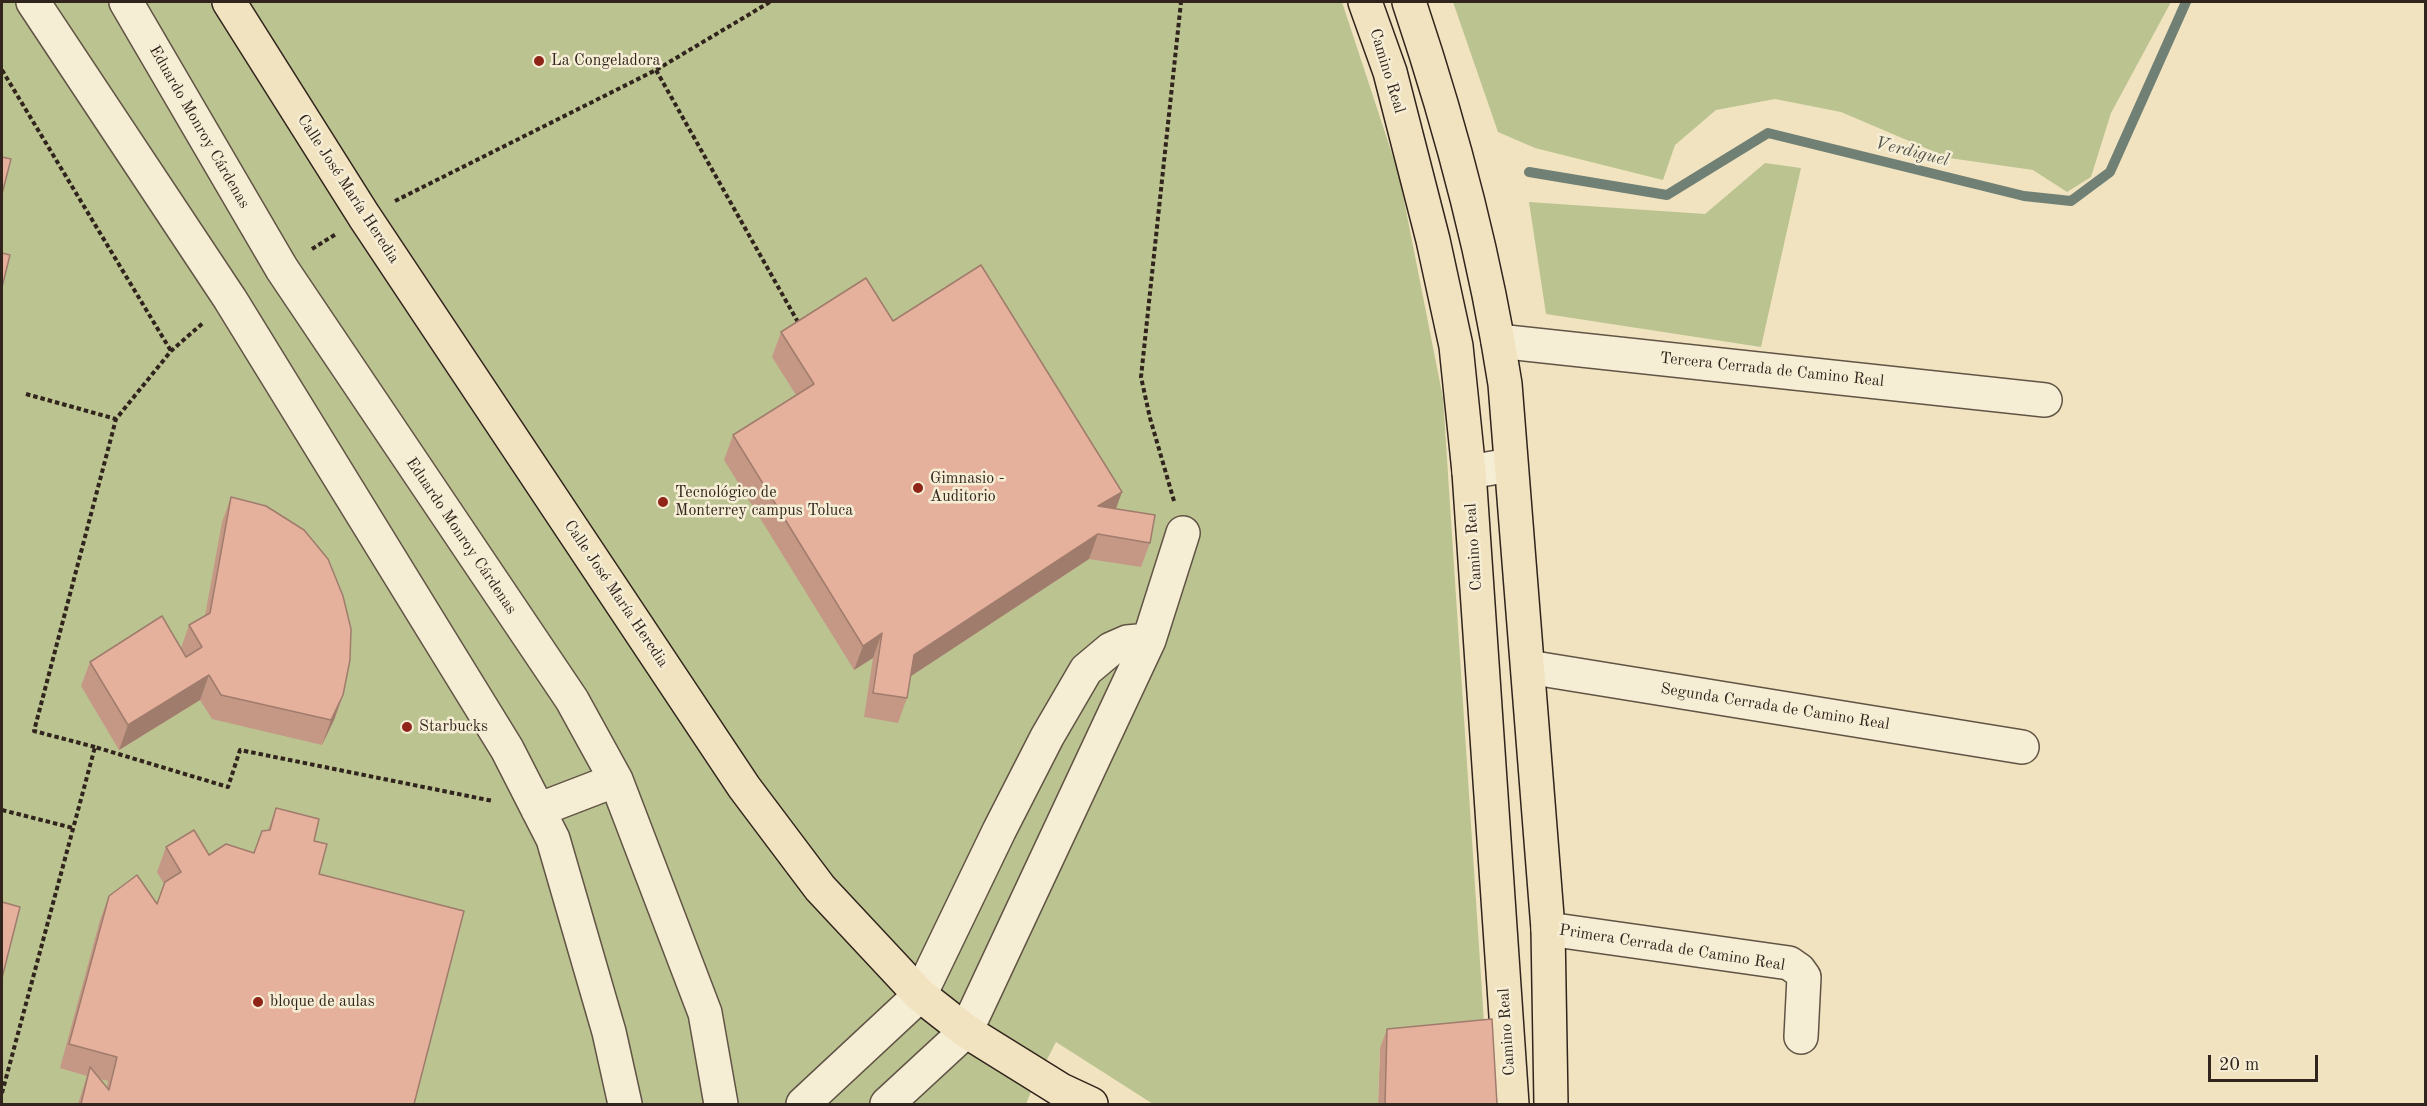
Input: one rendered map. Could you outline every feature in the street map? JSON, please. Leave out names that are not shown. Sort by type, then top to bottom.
[{"type":"main road","name":"Calle José María Heredia","points":[[229,2],[364,216],[744,787],[820,888],[920,995],[966,1031],[1061,1090],[1091,1104]]},
{"type":"main road","name":"Camino Real","points":[[1365,2],[1390,72],[1433,240],[1456,346],[1469,472],[1512,1104]]},
{"type":"main road","points":[[1409,2],[1464,179],[1505,384],[1548,929],[1551,1104]]},
{"type":"street","points":[[33,2],[230,299],[507,749],[556,850],[609,1032],[625,1104]]},
{"type":"street","name":"Eduardo Monroy Cárdenas","points":[[126,2],[282,269],[572,700],[616,780],[705,1013],[721,1104]]},
{"type":"street","name":"Tercera Cerrada de Camino Real","points":[[1498,341],[2045,400]]},
{"type":"street","points":[[1469,472],[1510,465]]},
{"type":"street","points":[[886,1104],[966,1031],[1149,640],[1183,533]]},
{"type":"street","points":[[803,1104],[920,995],[1047,737],[1086,670],[1111,649],[1127,642],[1149,640]]},
{"type":"street","name":"Segunda Cerrada de Camino Real","points":[[1528,667],[2022,747]]},
{"type":"street","points":[[538,810],[616,780]]},
{"type":"street","name":"Primera Cerrada de Camino Real","points":[[1548,929],[1789,963],[1799,969],[1804,976],[1801,1037]]},
{"type":"path","points":[[1181,2],[1142,377],[1150,418],[1183,533]]},
{"type":"path","points":[[2,70],[171,351]]},
{"type":"path","points":[[656,70],[800,325]]},
{"type":"path","points":[[26,394],[116,419]]},
{"type":"path","points":[[2,1093],[95,747],[228,787],[240,750],[538,810]]},
{"type":"path","points":[[2,810],[74,828]]},
{"type":"green space","name":"Tecnológico de Monterrey campus Toluca","points":[[2,2],[1342,2],[1399,175],[1443,398],[1485,1038],[1380,1048],[1378,1104],[1153,1104],[1056,1042],[1026,1104],[2,1104]]},
{"type":"green space","points":[[1453,2],[2171,2],[2111,113],[2091,177],[2067,192],[2033,170],[1949,158],[1841,112],[1775,99],[1716,110],[1675,145],[1663,180],[1535,148],[1498,132]]},
{"type":"green space","points":[[1765,163],[1801,168],[1761,347],[1546,314],[1529,202],[1705,214]]},
{"type":"building","points":[[2,157],[11,159],[2,194]]},
{"type":"building","points":[[2,253],[10,255],[2,287]]},
{"type":"building","name":"Gimnasio - Auditorio","points":[[981,265],[1122,492],[1098,506],[1155,515],[1150,543],[1098,534],[914,655],[907,698],[873,693],[882,633],[863,646],[733,435],[814,384],[781,332],[866,278],[893,321]]},
{"type":"building","points":[[231,497],[266,506],[304,530],[328,559],[343,596],[351,629],[350,660],[343,695],[331,720],[221,695],[209,675],[128,725],[90,662],[162,616],[186,657],[202,647],[189,625],[210,613]]},
{"type":"building","name":"bloque de aulas","points":[[276,808],[319,819],[314,841],[327,844],[319,874],[464,911],[414,1104],[81,1104],[90,1067],[109,1090],[117,1057],[69,1044],[109,896],[137,875],[157,904],[165,882],[181,872],[166,847],[194,830],[209,855],[226,844],[254,853],[262,831],[270,830]]},
{"type":"building","points":[[2,902],[20,907],[2,978]]},
{"type":"building","points":[[1492,1019],[1497,1104],[1385,1104],[1387,1029]]},
{"type":"waterway","name":"Verdiguel","points":[[1529,172],[1667,195],[1768,133],[2024,196],[2071,201],[2110,172],[2186,2]]},
{"type":"place","name":"La Congeladora","points":[[539,61]]},
{"type":"place","name":"Gimnasio - Auditorio","points":[[918,488]]},
{"type":"place","name":"Tecnológico de Monterrey campus Toluca","points":[[663,502]]},
{"type":"place","name":"Starbucks","points":[[407,727]]},
{"type":"place","name":"bloque de aulas","points":[[258,1002]]}]
